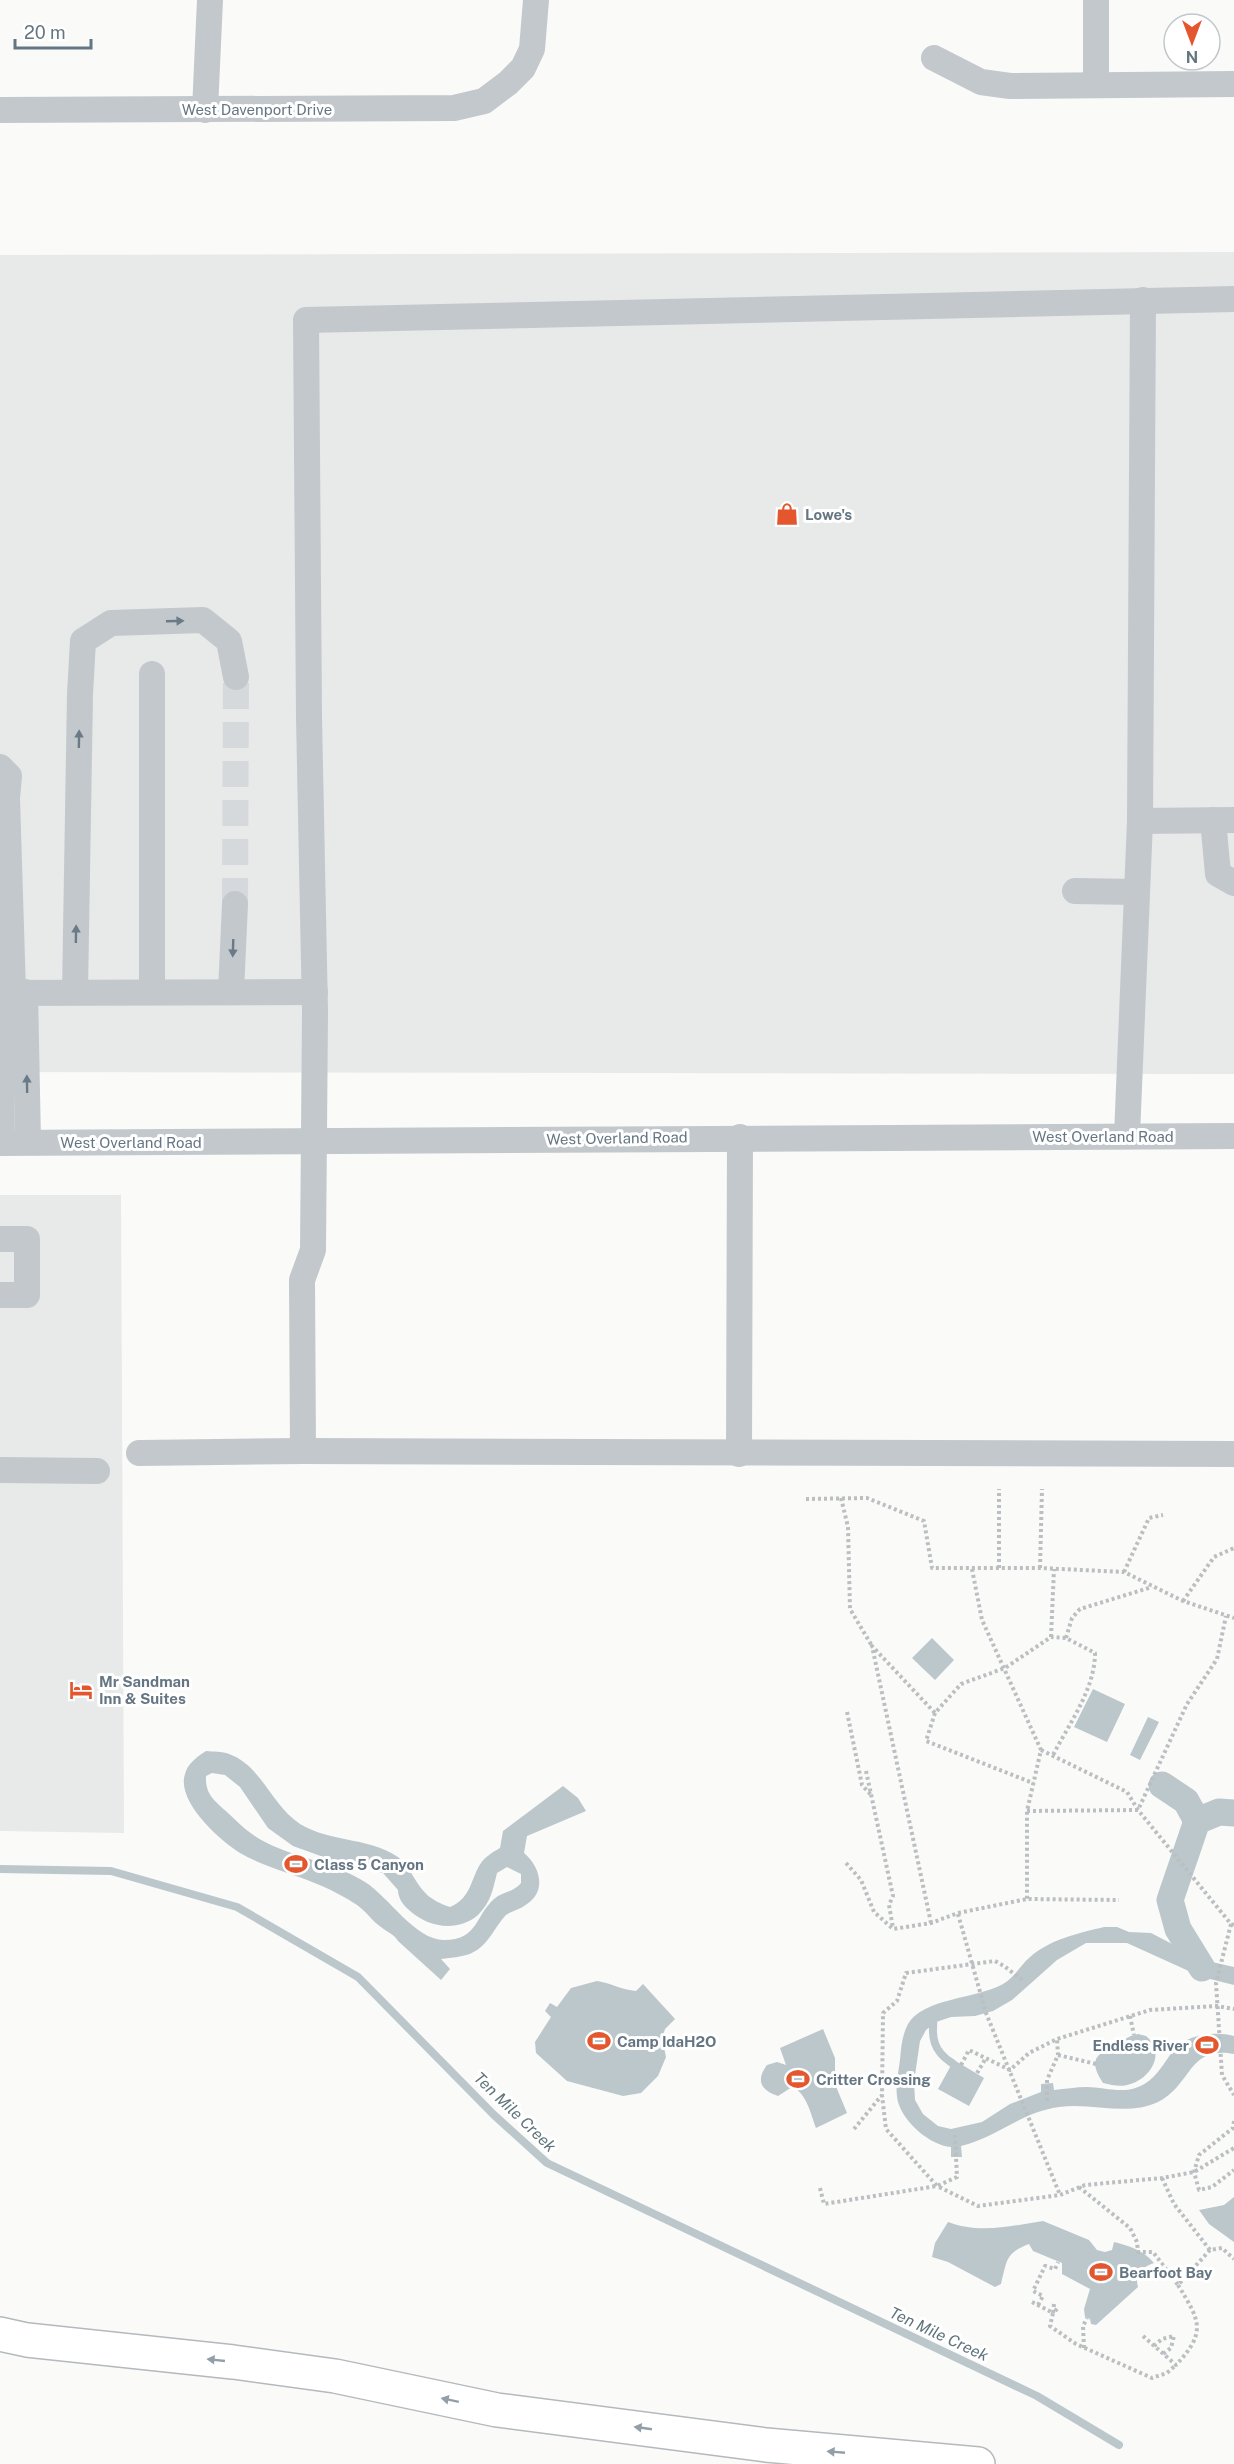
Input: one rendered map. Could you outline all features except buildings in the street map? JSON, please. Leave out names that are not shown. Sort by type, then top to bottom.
[{"type":"highway","points":[[9,2340],[233,2362],[325,2375],[497,2410],[766,2445],[978,2464]]},
{"type":"street","points":[[205,110],[210,0]]},
{"type":"street","name":"West Davenport Drive","points":[[0,110],[454,108],[484,101],[523,68],[531,49],[536,0]]},
{"type":"street","points":[[1096,0],[1096,85]]},
{"type":"street","points":[[933,58],[981,82],[1010,86],[1234,84]]},
{"type":"street","points":[[303,1451],[302,1280],[313,1250],[312,1141],[315,992],[309,717],[306,320],[1234,299]]},
{"type":"street","points":[[1127,1136],[1140,821],[1143,300]]},
{"type":"street","points":[[75,992],[83,641],[111,623],[203,620],[229,640],[236,677]]},
{"type":"street","points":[[152,674],[152,992]]},
{"type":"street","points":[[0,767],[9,776],[7,798],[9,992],[1,1143]]},
{"type":"street","points":[[1140,821],[1224,820],[1218,874],[1234,883]]},
{"type":"street","points":[[1076,891],[1137,892]]},
{"type":"street","points":[[231,992],[235,904]]},
{"type":"street","points":[[9,992],[315,992]]},
{"type":"street","points":[[9,992],[28,1142]]},
{"type":"street","name":"West Overland Road","points":[[1,1143],[740,1137],[1234,1136]]},
{"type":"street","points":[[739,1454],[740,1137]]},
{"type":"street","points":[[0,1239],[27,1239],[27,1295],[0,1295]]},
{"type":"street","points":[[139,1454],[303,1451],[1234,1454]]},
{"type":"street","points":[[0,1470],[97,1471]]},
{"type":"path","points":[[1040,1568],[1042,1488]]},
{"type":"path","points":[[999,1489],[999,1568]]},
{"type":"path","points":[[841,1498],[848,1527],[850,1609],[872,1646],[935,1713]]},
{"type":"path","points":[[806,1499],[867,1498],[924,1521],[932,1568],[1040,1568],[1124,1572],[1183,1601],[1234,1618]]},
{"type":"path","points":[[1124,1572],[1149,1518],[1163,1515]]},
{"type":"path","points":[[1183,1601],[1214,1557],[1234,1548]]},
{"type":"path","points":[[972,1569],[982,1620],[1041,1750],[1027,1811],[1027,1899]]},
{"type":"path","points":[[1051,1637],[1054,1569]]},
{"type":"path","points":[[1066,1638],[1072,1618],[1080,1609],[1153,1586]]},
{"type":"path","points":[[1138,1810],[1187,1704],[1217,1659],[1226,1616]]},
{"type":"path","points":[[1033,1784],[926,1741],[935,1713],[962,1684],[1005,1668],[1051,1637],[1066,1638],[1095,1653],[1095,1667],[1090,1683],[1053,1755]]},
{"type":"path","points":[[872,1646],[931,1923]]},
{"type":"path","points":[[847,1712],[862,1785],[872,1797]]},
{"type":"path","points":[[1041,1750],[1127,1792],[1138,1810],[1233,1925],[1216,1983],[1222,2075],[1234,2095]]},
{"type":"path","points":[[866,1771],[892,1896],[889,1905],[893,1929]]},
{"type":"path","points":[[1027,1811],[1138,1810]]},
{"type":"path","points":[[846,1863],[861,1880],[874,1912],[893,1929]]},
{"type":"path","points":[[893,1929],[931,1923],[958,1913],[1027,1899],[1119,1900]]},
{"type":"path","points":[[958,1913],[986,2013],[1060,2195]]},
{"type":"path","points":[[1022,1980],[1004,1965],[995,1961],[906,1973],[897,2001],[883,2013],[882,2095],[886,2129],[937,2187],[978,2206],[1060,2195],[1079,2187],[1162,2178],[1194,2172],[1234,2148]]},
{"type":"path","points":[[1010,2070],[1029,2053],[1057,2039],[1150,2010],[1217,2006],[1234,2009]]},
{"type":"path","points":[[1130,2016],[1134,2035]]},
{"type":"path","points":[[1047,2102],[1047,2080],[1058,2055],[1057,2039]]},
{"type":"path","points":[[961,2065],[969,2050],[1010,2070]]},
{"type":"path","points":[[1058,2055],[1096,2064]]},
{"type":"path","points":[[977,2073],[986,2058]]},
{"type":"path","points":[[854,2129],[882,2095]]},
{"type":"path","points":[[1234,2121],[1233,2128],[1199,2155],[1194,2172],[1199,2190],[1212,2187],[1234,2170]]},
{"type":"path","points":[[820,2188],[824,2204],[937,2187],[957,2177],[955,2135]]},
{"type":"path","points":[[1162,2178],[1174,2204],[1210,2250]]},
{"type":"path","points":[[1057,2306],[1050,2326],[1084,2348],[1152,2378],[1167,2373],[1176,2365],[1192,2348],[1197,2331],[1195,2313],[1154,2252],[1138,2252],[1137,2242],[1130,2228],[1079,2187]]},
{"type":"path","points":[[1178,2285],[1210,2250],[1222,2248],[1234,2259]]},
{"type":"path","points":[[1038,2305],[1042,2296],[1033,2291],[1045,2266],[1055,2269],[1058,2262]]},
{"type":"path","points":[[1032,2302],[1053,2313]]},
{"type":"path","points":[[1084,2348],[1083,2326],[1087,2318]]},
{"type":"path","points":[[1143,2336],[1148,2344],[1154,2346],[1176,2365]]},
{"type":"path","points":[[1154,2346],[1162,2339],[1174,2336],[1171,2348],[1163,2354]]},
{"type":"shaded area","points":[[1234,252],[1234,1074],[0,1072],[0,255]]},
{"type":"shaded area","points":[[0,1195],[121,1195],[124,1833],[0,1831]]},
{"type":"shaded area","points":[[932,1638],[954,1660],[935,1680],[912,1658]]},
{"type":"shaded area","points":[[1093,1689],[1125,1704],[1107,1742],[1074,1727]]},
{"type":"shaded area","points":[[1148,1717],[1159,1722],[1140,1760],[1130,1755]]},
{"type":"shaded area","name":"Class 5 Canyon","points":[[206,1751],[229,1754],[250,1767],[281,1807],[300,1824],[312,1830],[392,1853],[404,1862],[428,1896],[450,1907],[465,1895],[482,1861],[500,1848],[503,1831],[563,1786],[578,1798],[586,1811],[527,1836],[524,1853],[530,1858],[539,1878],[539,1886],[533,1899],[525,1906],[506,1915],[487,1941],[476,1951],[464,1956],[441,1959],[450,1969],[441,1980],[357,1905],[322,1886],[249,1858],[221,1839],[201,1819],[187,1796],[184,1785],[188,1767]],"holes":[[[212,1773],[225,1775],[240,1787],[268,1828],[293,1846],[329,1859],[383,1873],[398,1890],[403,1904],[416,1916],[433,1924],[452,1926],[470,1921],[478,1915],[489,1900],[497,1873],[507,1867],[521,1874],[521,1883],[494,1899],[470,1932],[455,1939],[433,1938],[413,1926],[365,1882],[337,1868],[278,1848],[249,1832],[209,1793],[206,1776]]]},
{"type":"shaded area","name":"Endless River","points":[[1104,1927],[1151,1933],[1203,1960],[1234,1967],[1234,1985],[1202,1977],[1127,1943],[1086,1943],[1057,1960],[1012,2000],[993,2011],[975,2016],[951,2017],[936,2022],[926,2030],[920,2041],[914,2082],[915,2100],[923,2114],[938,2126],[951,2129],[982,2122],[1010,2104],[1041,2092],[1041,2084],[1053,2083],[1054,2090],[1087,2087],[1132,2089],[1144,2084],[1154,2076],[1179,2045],[1201,2035],[1234,2036],[1234,2054],[1208,2055],[1192,2068],[1169,2095],[1158,2102],[1122,2109],[1072,2106],[1045,2110],[961,2146],[962,2157],[951,2157],[951,2147],[927,2138],[907,2119],[899,2105],[897,2077],[902,2042],[908,2024],[915,2015],[925,2009],[1003,1984],[1029,1958],[1045,1946]]},
{"type":"shaded area","name":"Camp IdaH2O","points":[[597,1981],[636,1991],[643,1984],[675,2019],[665,2029],[662,2038],[666,2057],[658,2076],[641,2093],[623,2096],[567,2081],[536,2053],[535,2042],[551,2017],[545,2011],[550,2003],[557,2007],[571,1988]]},
{"type":"shaded area","name":"Critter Crossing","points":[[823,2029],[835,2058],[835,2084],[847,2113],[816,2128],[807,2104],[797,2090],[792,2087],[778,2096],[767,2091],[761,2080],[767,2065],[777,2062],[786,2065],[780,2048]]},
{"type":"shaded area","points":[[1138,2034],[1146,2036],[1155,2050],[1155,2058],[1149,2072],[1143,2078],[1127,2085],[1103,2083],[1095,2066],[1098,2057],[1127,2038]]},
{"type":"shaded area","points":[[954,2060],[984,2078],[969,2106],[938,2089]]},
{"type":"shaded area","points":[[1234,2197],[1234,2242],[1209,2224],[1199,2210],[1224,2205]]},
{"type":"shaded area","name":"Bearfoot Bay","points":[[1043,2221],[1089,2240],[1097,2250],[1105,2252],[1112,2250],[1114,2242],[1136,2249],[1154,2263],[1146,2266],[1138,2275],[1138,2287],[1096,2325],[1091,2324],[1090,2319],[1085,2317],[1084,2309],[1090,2289],[1062,2274],[1062,2263],[1033,2251],[1029,2244],[1011,2255],[1001,2284],[995,2287],[948,2262],[932,2257],[935,2243],[948,2222],[971,2228],[983,2228]]},
{"type":"waterway","points":[[1162,1785],[1186,1801],[1197,1821]]},
{"type":"waterway","points":[[1202,1968],[1178,1929],[1170,1900],[1197,1821],[1219,1812],[1234,1813]]},
{"type":"waterway","name":"Ten Mile Creek","points":[[0,1869],[111,1871],[237,1907],[358,1977],[494,2115],[547,2163],[1037,2396],[1119,2445]]},
{"type":"waterway","points":[[934,2016],[935,2043],[941,2054],[952,2063]]},
{"type":"tunnel","points":[[235,904],[236,677]]},
{"type":"place","name":"Lowe's","points":[[787,514]]},
{"type":"place","name":"Mr Sandman Inn & Suites","points":[[81,1690]]},
{"type":"place","name":"Class 5 Canyon","points":[[296,1864]]},
{"type":"place","name":"Camp IdaH2O","points":[[599,2041]]},
{"type":"place","name":"Endless River","points":[[1207,2045]]},
{"type":"place","name":"Critter Crossing","points":[[798,2079]]},
{"type":"place","name":"Bearfoot Bay","points":[[1101,2272]]}]
